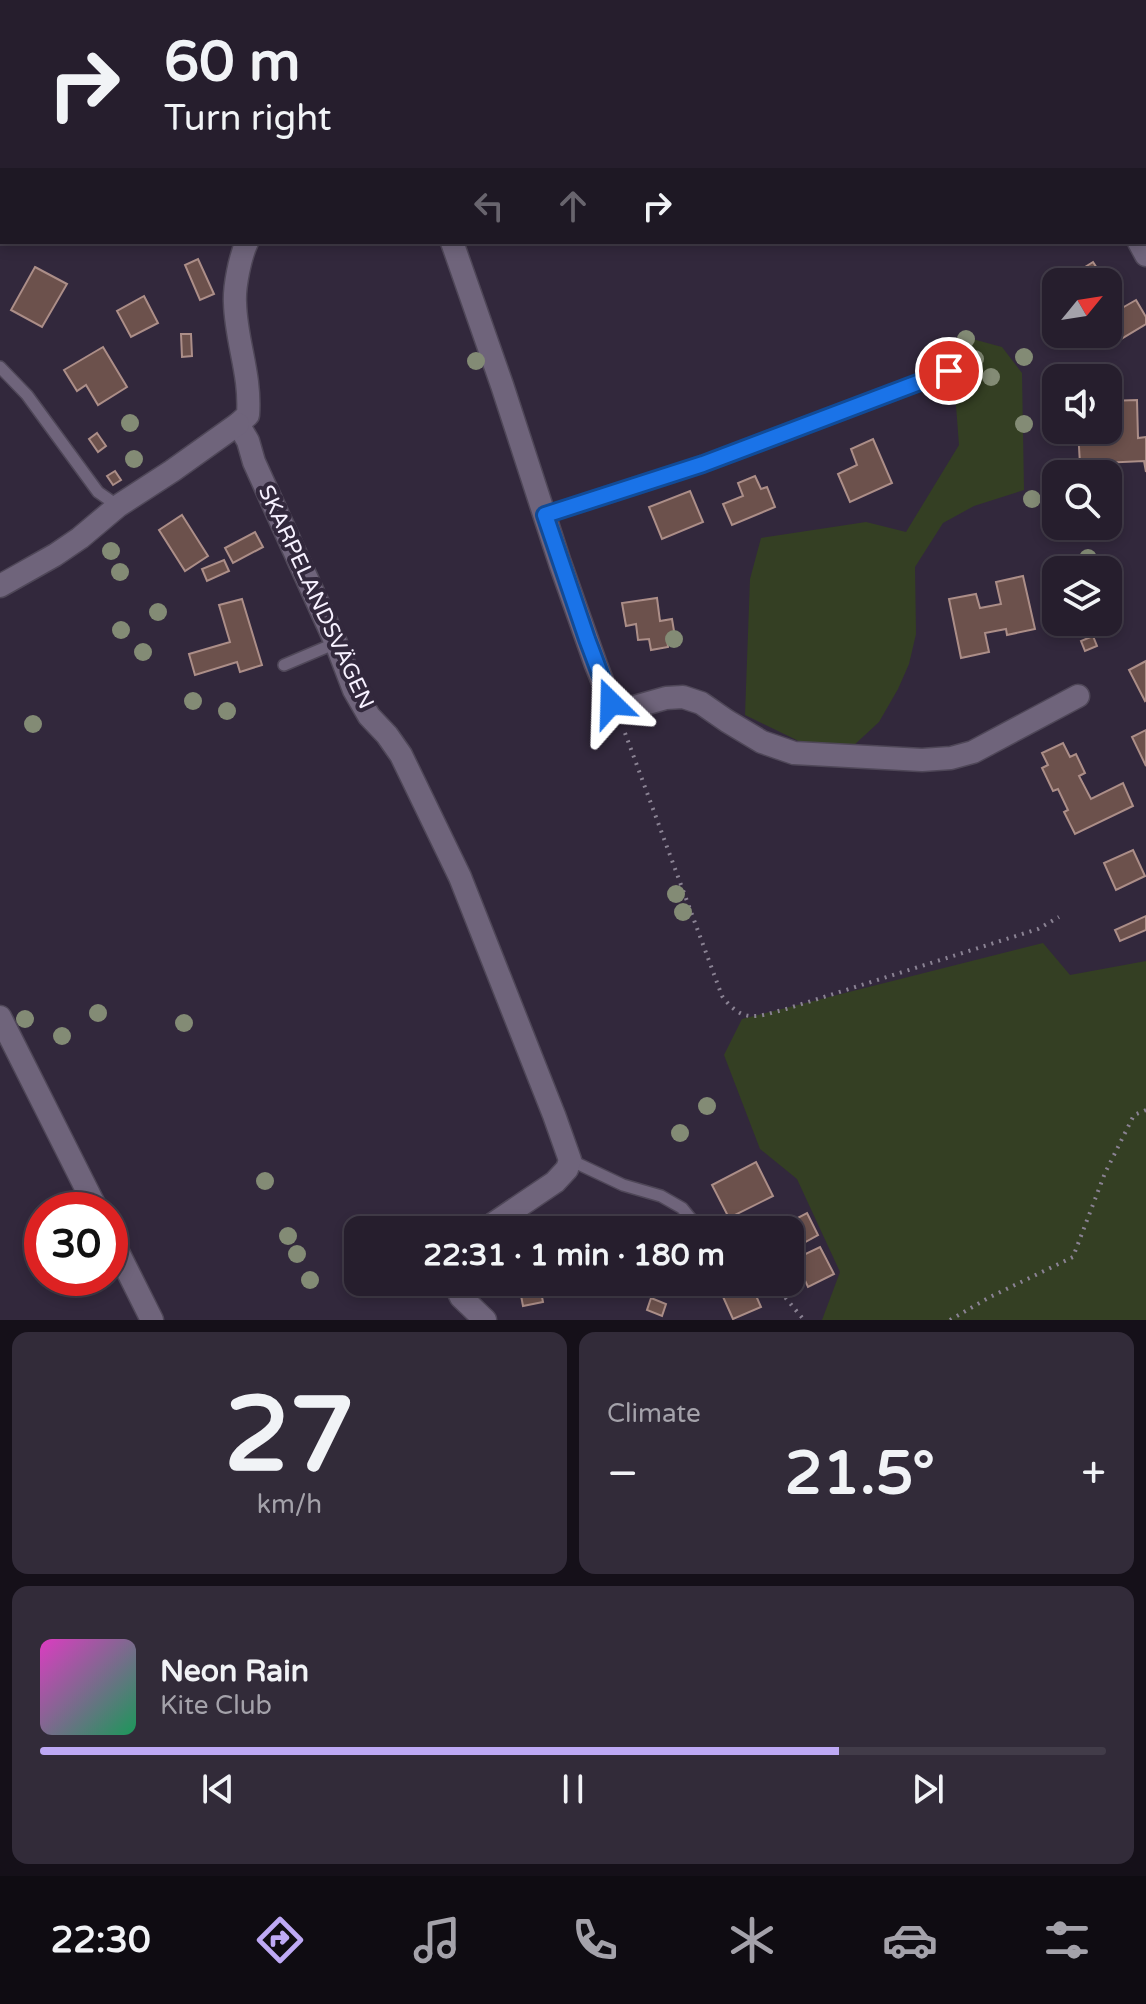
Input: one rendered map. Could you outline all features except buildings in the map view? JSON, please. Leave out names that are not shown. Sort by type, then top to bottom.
[{"type":"street","points":[[0,586],[80,538],[118,506],[248,415],[249,396],[235,301],[246,244]]},
{"type":"street","points":[[453,244],[596,665],[611,703],[620,711],[666,698],[683,697],[701,703],[762,742],[794,753],[922,760],[951,758],[973,752],[1078,696]]},
{"type":"street","name":"SKARPELANDSVÄGEN","points":[[238,424],[354,690],[369,716],[401,755],[460,877],[570,1160]]},
{"type":"street","points":[[0,1017],[88,1192]]},
{"type":"street","points":[[505,1216],[555,1182],[567,1169],[570,1160]]},
{"type":"street","points":[[128,1272],[152,1320]]},
{"type":"street","points":[[461,1296],[485,1320]]},
{"type":"lane","points":[[0,367],[27,395],[98,492],[118,506]]},
{"type":"lane","points":[[545,515],[703,464],[949,371]]},
{"type":"lane","points":[[284,665],[336,643]]},
{"type":"lane","points":[[570,1160],[623,1185],[661,1196],[682,1208],[689,1216]]},
{"type":"path","points":[[620,711],[625,734],[722,996],[738,1014],[757,1017],[786,1009],[1038,929],[1059,917]]},
{"type":"path","points":[[950,1320],[1073,1257],[1105,1173],[1134,1115],[1146,1110]]},
{"type":"path","points":[[784,1296],[804,1320]]},
{"type":"green space","points":[[965,337],[1002,347],[1022,373],[1024,490],[974,506],[943,523],[915,567],[916,634],[909,664],[898,689],[879,722],[852,747],[815,749],[745,715],[750,579],[761,538],[866,522],[906,532],[959,445],[953,366]]},
{"type":"green space","points":[[1043,943],[1070,975],[1146,961],[1146,1320],[822,1320],[840,1272],[797,1179],[760,1149],[724,1055],[742,1019]]},
{"type":"route","points":[[611,703],[545,515],[703,464],[949,371]]}]
